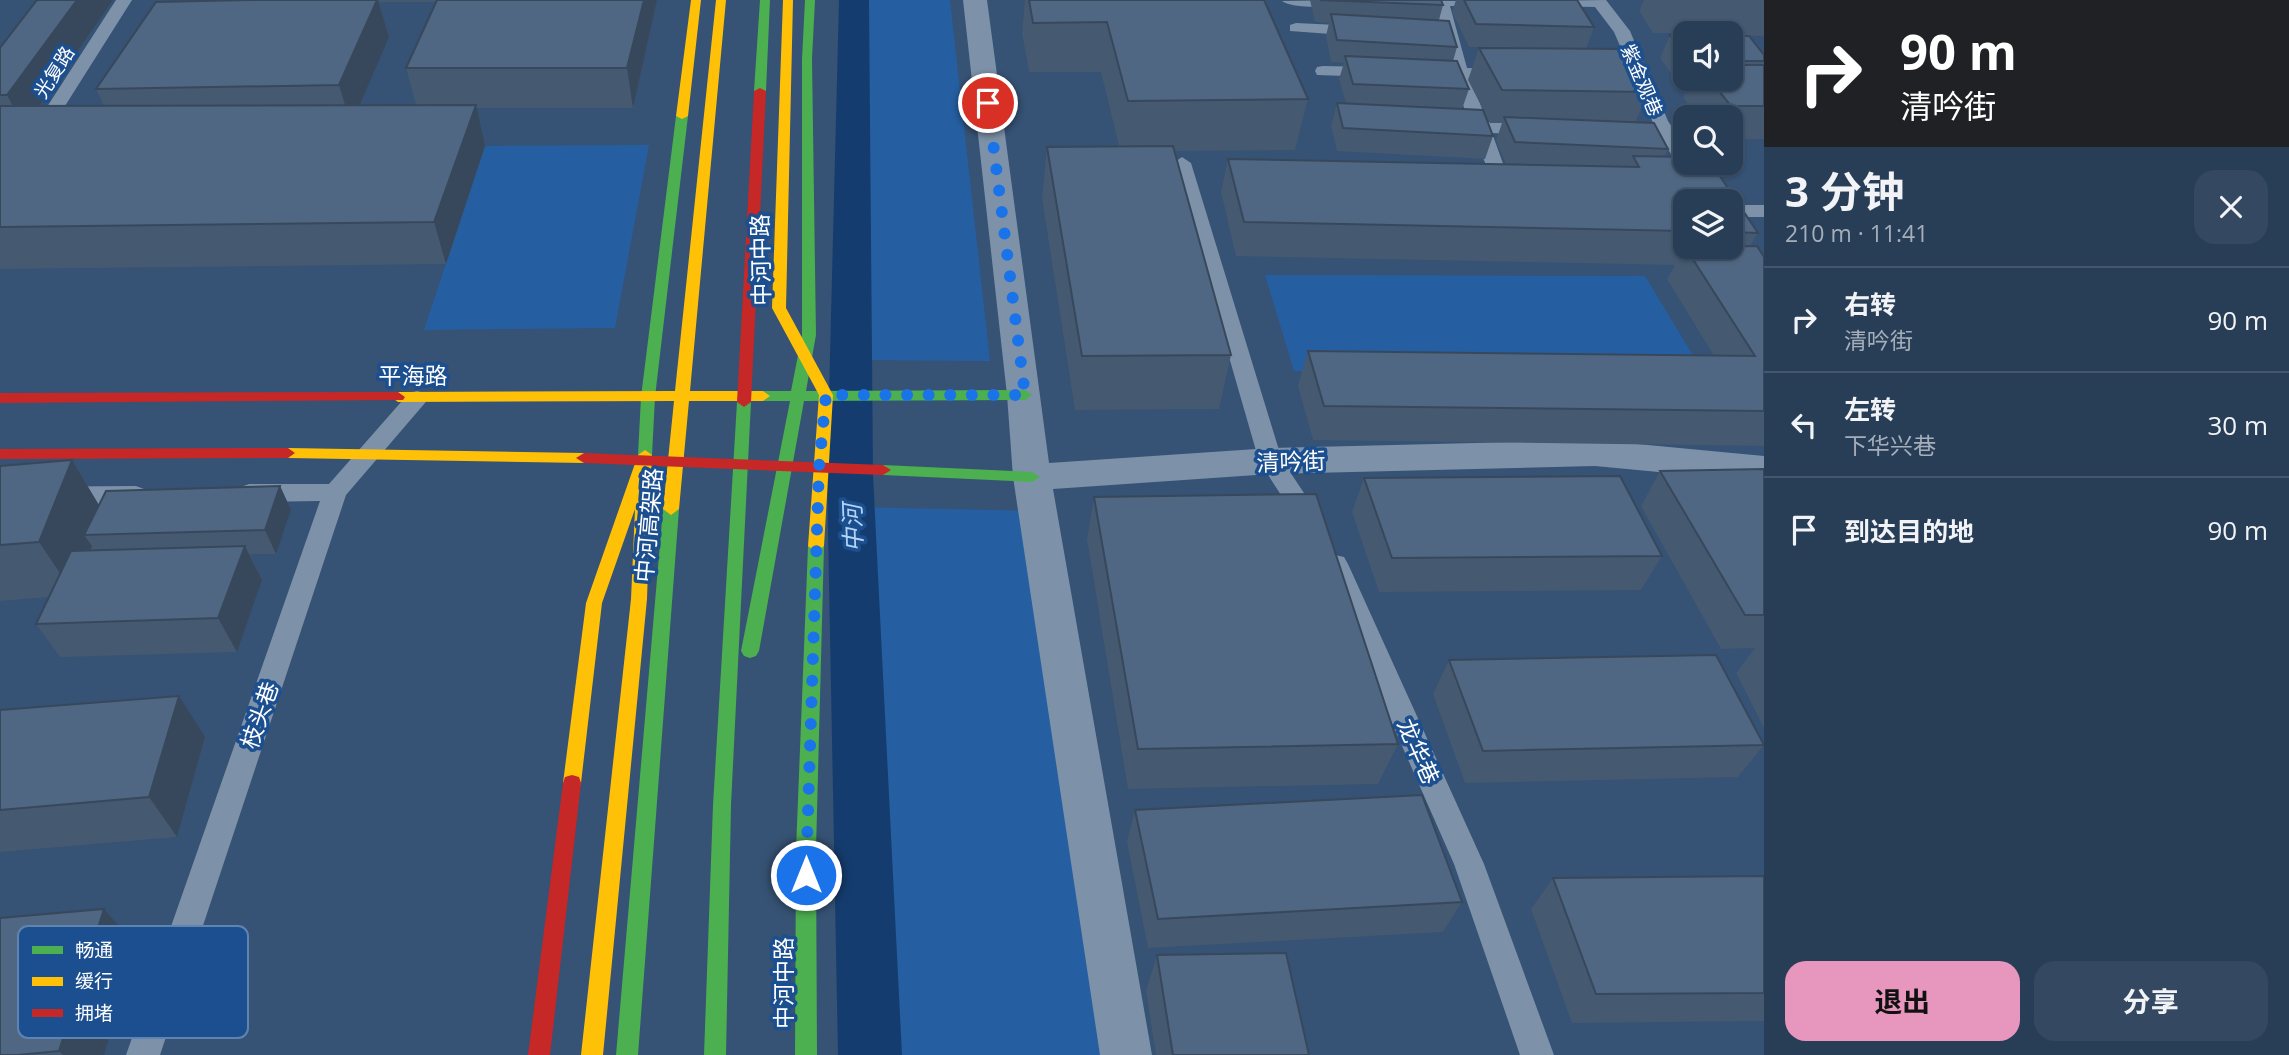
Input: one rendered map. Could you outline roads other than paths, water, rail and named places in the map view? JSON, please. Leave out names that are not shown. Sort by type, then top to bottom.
[{"type":"main road","points":[[592,1055],[639,599],[648,397],[695,0]]},
{"type":"main road","name":"中河高架路","points":[[626,1055],[670,521],[721,0]]},
{"type":"main road","points":[[715,1055],[722,805],[765,0]]},
{"type":"main road","name":"中河中路","points":[[788,0],[779,308],[826,395],[819,467],[806,850],[806,1055]]},
{"type":"main road","points":[[722,805],[809,335],[807,59],[810,0]]},
{"type":"main road","points":[[826,395],[1025,395]]},
{"type":"main road","name":"平海路","points":[[0,398],[826,395]]},
{"type":"main road","points":[[0,454],[369,453],[645,459],[819,467]]},
{"type":"main road","points":[[539,1055],[594,603],[645,459]]},
{"type":"main road","name":"清吟街","points":[[819,467],[1032,477]]},
{"type":"street","points":[[975,0],[1025,395],[1032,477],[1126,1055]]},
{"type":"street","name":"清吟街","points":[[1032,477],[1271,461],[1595,453],[1764,469]]},
{"type":"lane","name":"光复路","points":[[0,134],[40,132],[124,0]]},
{"type":"lane","points":[[1290,1],[1359,1]]},
{"type":"lane","points":[[1386,1],[1507,1]]},
{"type":"lane","points":[[1441,1],[1443,34],[1482,127],[1496,169]]},
{"type":"lane","points":[[1533,1],[1599,1]]},
{"type":"lane","name":"紫金观巷","points":[[1599,1],[1622,31],[1634,77],[1673,142]]},
{"type":"lane","points":[[1296,28],[1373,31]]},
{"type":"lane","points":[[1323,71],[1516,74]]},
{"type":"lane","points":[[1440,125],[1549,131]]},
{"type":"lane","points":[[1616,135],[1670,138]]},
{"type":"lane","name":"龙华巷","points":[[1182,163],[1271,461],[1328,547],[1469,864],[1537,1055]]},
{"type":"lane","name":"紫金观巷","points":[[1695,175],[1698,180]]},
{"type":"lane","points":[[1743,211],[1764,211]]},
{"type":"lane","name":"枝头巷","points":[[187,926],[335,492],[417,398]]},
{"type":"lane","points":[[223,494],[335,492]]},
{"type":"lane","points":[[0,496],[153,495]]},
{"type":"lane","name":"枝头巷","points":[[143,1055],[149,1038]]},
{"type":"waterway","name":"中河","points":[[854,0],[850,475],[870,1055]]}]
